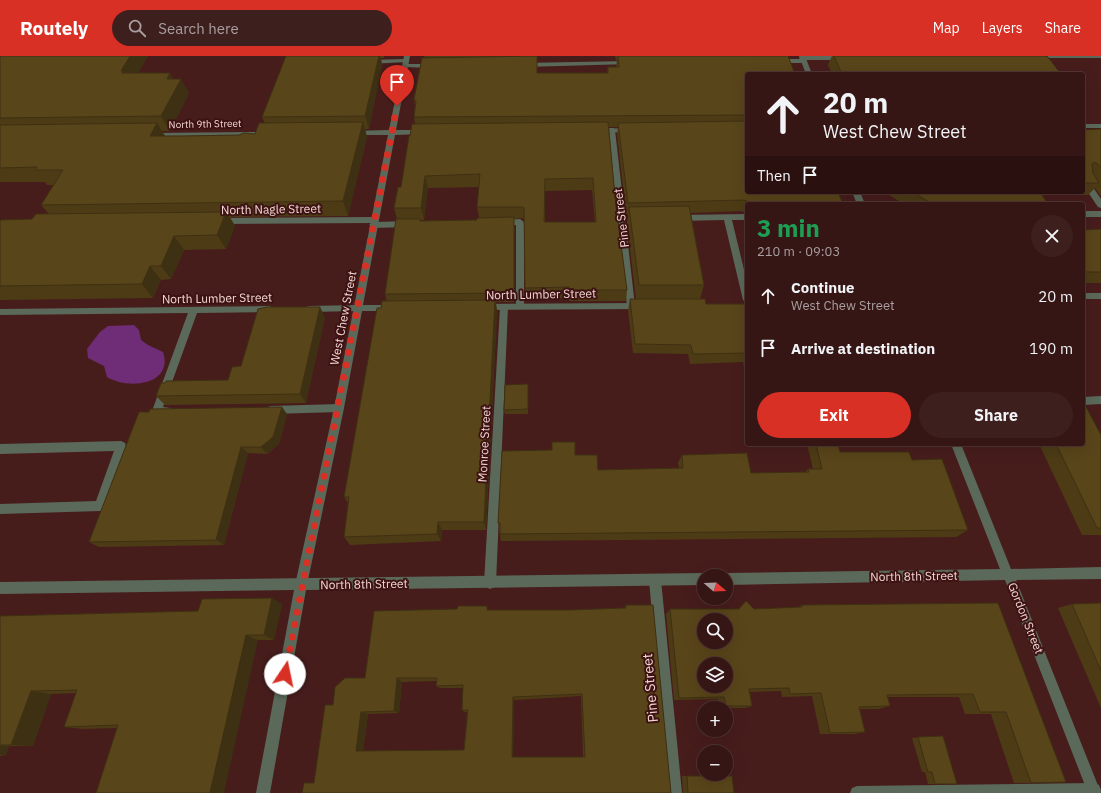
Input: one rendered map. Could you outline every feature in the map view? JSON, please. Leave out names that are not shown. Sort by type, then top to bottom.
[{"type":"street","points":[[599,56],[600,64]]},
{"type":"street","points":[[1049,56],[1101,56]]},
{"type":"street","points":[[803,58],[808,72]]},
{"type":"street","points":[[772,61],[803,58],[853,58]]},
{"type":"street","points":[[359,62],[406,61],[444,65]]},
{"type":"street","name":"West Chew Street","points":[[263,793],[301,585],[338,408],[406,61]]},
{"type":"street","points":[[512,65],[639,63]]},
{"type":"street","points":[[1085,126],[1101,126]]},
{"type":"street","name":"Pine Street","points":[[611,130],[624,219],[631,306]]},
{"type":"street","points":[[587,131],[641,130]]},
{"type":"street","points":[[344,133],[431,132]]},
{"type":"street","name":"North 9th Street","points":[[144,135],[264,134]]},
{"type":"street","points":[[1085,182],[1101,205]]},
{"type":"street","points":[[1085,214],[1101,214]]},
{"type":"street","points":[[666,218],[745,217]]},
{"type":"street","points":[[727,218],[744,303]]},
{"type":"street","name":"North Nagle Street","points":[[211,222],[374,222],[420,224]]},
{"type":"street","points":[[497,223],[520,222],[520,306]]},
{"type":"street","points":[[1085,296],[1101,296]]},
{"type":"street","name":"North Lumber Street","points":[[473,307],[654,306]]},
{"type":"street","name":"Monroe Street","points":[[490,582],[504,307]]},
{"type":"street","points":[[295,309],[404,308]]},
{"type":"street","name":"North Lumber Street","points":[[0,312],[280,309]]},
{"type":"street","points":[[181,411],[157,412],[194,310]]},
{"type":"street","points":[[1085,401],[1101,400]]},
{"type":"street","points":[[260,410],[338,408]]},
{"type":"street","points":[[0,449],[121,446],[100,506],[0,509]]},
{"type":"street","name":"Gordon Street","points":[[957,446],[1094,792]]},
{"type":"street","name":"North 8th Street","points":[[733,579],[1101,573]]},
{"type":"street","name":"Pine Street","points":[[654,580],[675,793]]},
{"type":"street","name":"North 8th Street","points":[[0,588],[697,580]]},
{"type":"street","points":[[857,793],[1094,792]]},
{"type":"shaded area","points":[[134,325],[139,330],[141,340],[163,352],[165,363],[162,372],[156,378],[137,384],[116,381],[107,377],[104,366],[88,358],[87,349],[100,332],[108,326]]},
{"type":"building","points":[[0,56],[130,56],[121,71],[123,71],[122,73],[170,73],[167,79],[181,79],[161,116],[0,118]]},
{"type":"building","points":[[286,56],[379,56],[365,116],[262,117]]},
{"type":"building","points":[[537,56],[537,73],[608,73],[608,67],[619,67],[618,56],[788,56],[794,72],[745,72],[745,115],[414,117],[416,101],[414,99],[422,58]]},
{"type":"building","points":[[834,56],[1047,56],[1059,72],[841,72]]},
{"type":"building","points":[[745,121],[745,194],[839,194],[842,202],[749,202],[744,200],[628,203],[618,123]]},
{"type":"building","points":[[363,122],[343,201],[41,205],[63,170],[35,170],[37,167],[0,168],[0,125],[157,123],[150,136],[184,136],[239,135],[244,133],[255,134],[259,123]]},
{"type":"building","points":[[608,122],[616,207],[627,290],[569,290],[569,287],[525,288],[524,208],[477,207],[480,174],[425,176],[421,208],[394,208],[398,187],[401,187],[412,124]],"holes":[[[593,178],[596,222],[544,222],[545,179]]]},
{"type":"building","points":[[1101,129],[1101,168],[1094,162],[1092,164],[1093,173],[1099,183],[1085,183],[1085,130]]},
{"type":"building","points":[[916,194],[1041,194],[1047,202],[930,202]]},
{"type":"building","points":[[689,206],[704,285],[639,285],[629,207]]},
{"type":"building","points":[[226,212],[217,235],[174,236],[161,266],[150,266],[142,284],[0,286],[0,220],[32,219],[36,214]]},
{"type":"building","points":[[514,217],[514,293],[385,294],[396,219],[420,219],[420,221],[477,220],[477,218]]},
{"type":"building","points":[[1101,229],[1101,272],[1085,272],[1085,230]]},
{"type":"building","points":[[630,299],[705,299],[706,304],[745,304],[745,353],[693,354],[691,345],[635,344]]},
{"type":"building","points":[[495,300],[484,522],[438,522],[437,534],[344,537],[349,497],[344,497],[377,308],[381,308],[382,301]]},
{"type":"building","points":[[267,307],[320,307],[300,394],[156,396],[161,383],[165,383],[166,381],[228,380],[232,367],[241,366],[258,309]]},
{"type":"building","points":[[528,384],[528,409],[504,410],[505,385]]},
{"type":"building","points":[[1085,405],[1101,435],[1101,528],[1097,528],[1057,446],[1085,446]]},
{"type":"building","points":[[282,407],[273,437],[261,447],[241,447],[216,540],[89,542],[139,412],[149,412],[150,409]]},
{"type":"building","points":[[552,442],[575,442],[575,455],[597,455],[598,470],[683,468],[682,455],[747,453],[751,473],[809,472],[808,469],[822,469],[816,446],[838,446],[840,452],[909,452],[912,460],[942,459],[968,530],[500,534],[500,523],[498,523],[502,451],[552,450]]},
{"type":"building","points":[[272,598],[264,635],[246,635],[210,793],[96,793],[118,725],[64,727],[77,690],[31,691],[11,745],[0,745],[0,616],[198,611],[202,599]]},
{"type":"building","points":[[746,601],[754,609],[802,607],[802,605],[998,603],[1066,782],[1031,783],[1006,712],[980,712],[973,694],[887,695],[890,706],[859,707],[865,732],[830,733],[821,693],[790,694],[789,688],[749,689],[752,706],[733,706],[733,701],[725,701],[724,697],[679,698],[670,609],[739,609]]},
{"type":"building","points":[[1101,603],[1101,671],[1072,604]]},
{"type":"building","points":[[626,605],[653,605],[671,793],[302,793],[304,783],[314,783],[325,705],[333,705],[335,687],[345,678],[365,678],[374,611],[457,609],[458,606],[487,606],[487,610],[571,610],[626,608]],"holes":[[[397,678],[437,678],[436,686],[463,685],[462,710],[468,710],[464,750],[356,751],[361,712],[394,711]],[[582,694],[585,757],[512,757],[513,697]]]},
{"type":"building","points":[[943,736],[957,784],[935,784],[932,772],[928,772],[918,737]]},
{"type":"building","points":[[687,776],[697,776],[697,781],[733,781],[734,793],[688,793]]},
{"type":"route","points":[[285,674],[301,585],[338,408],[397,106]]}]
